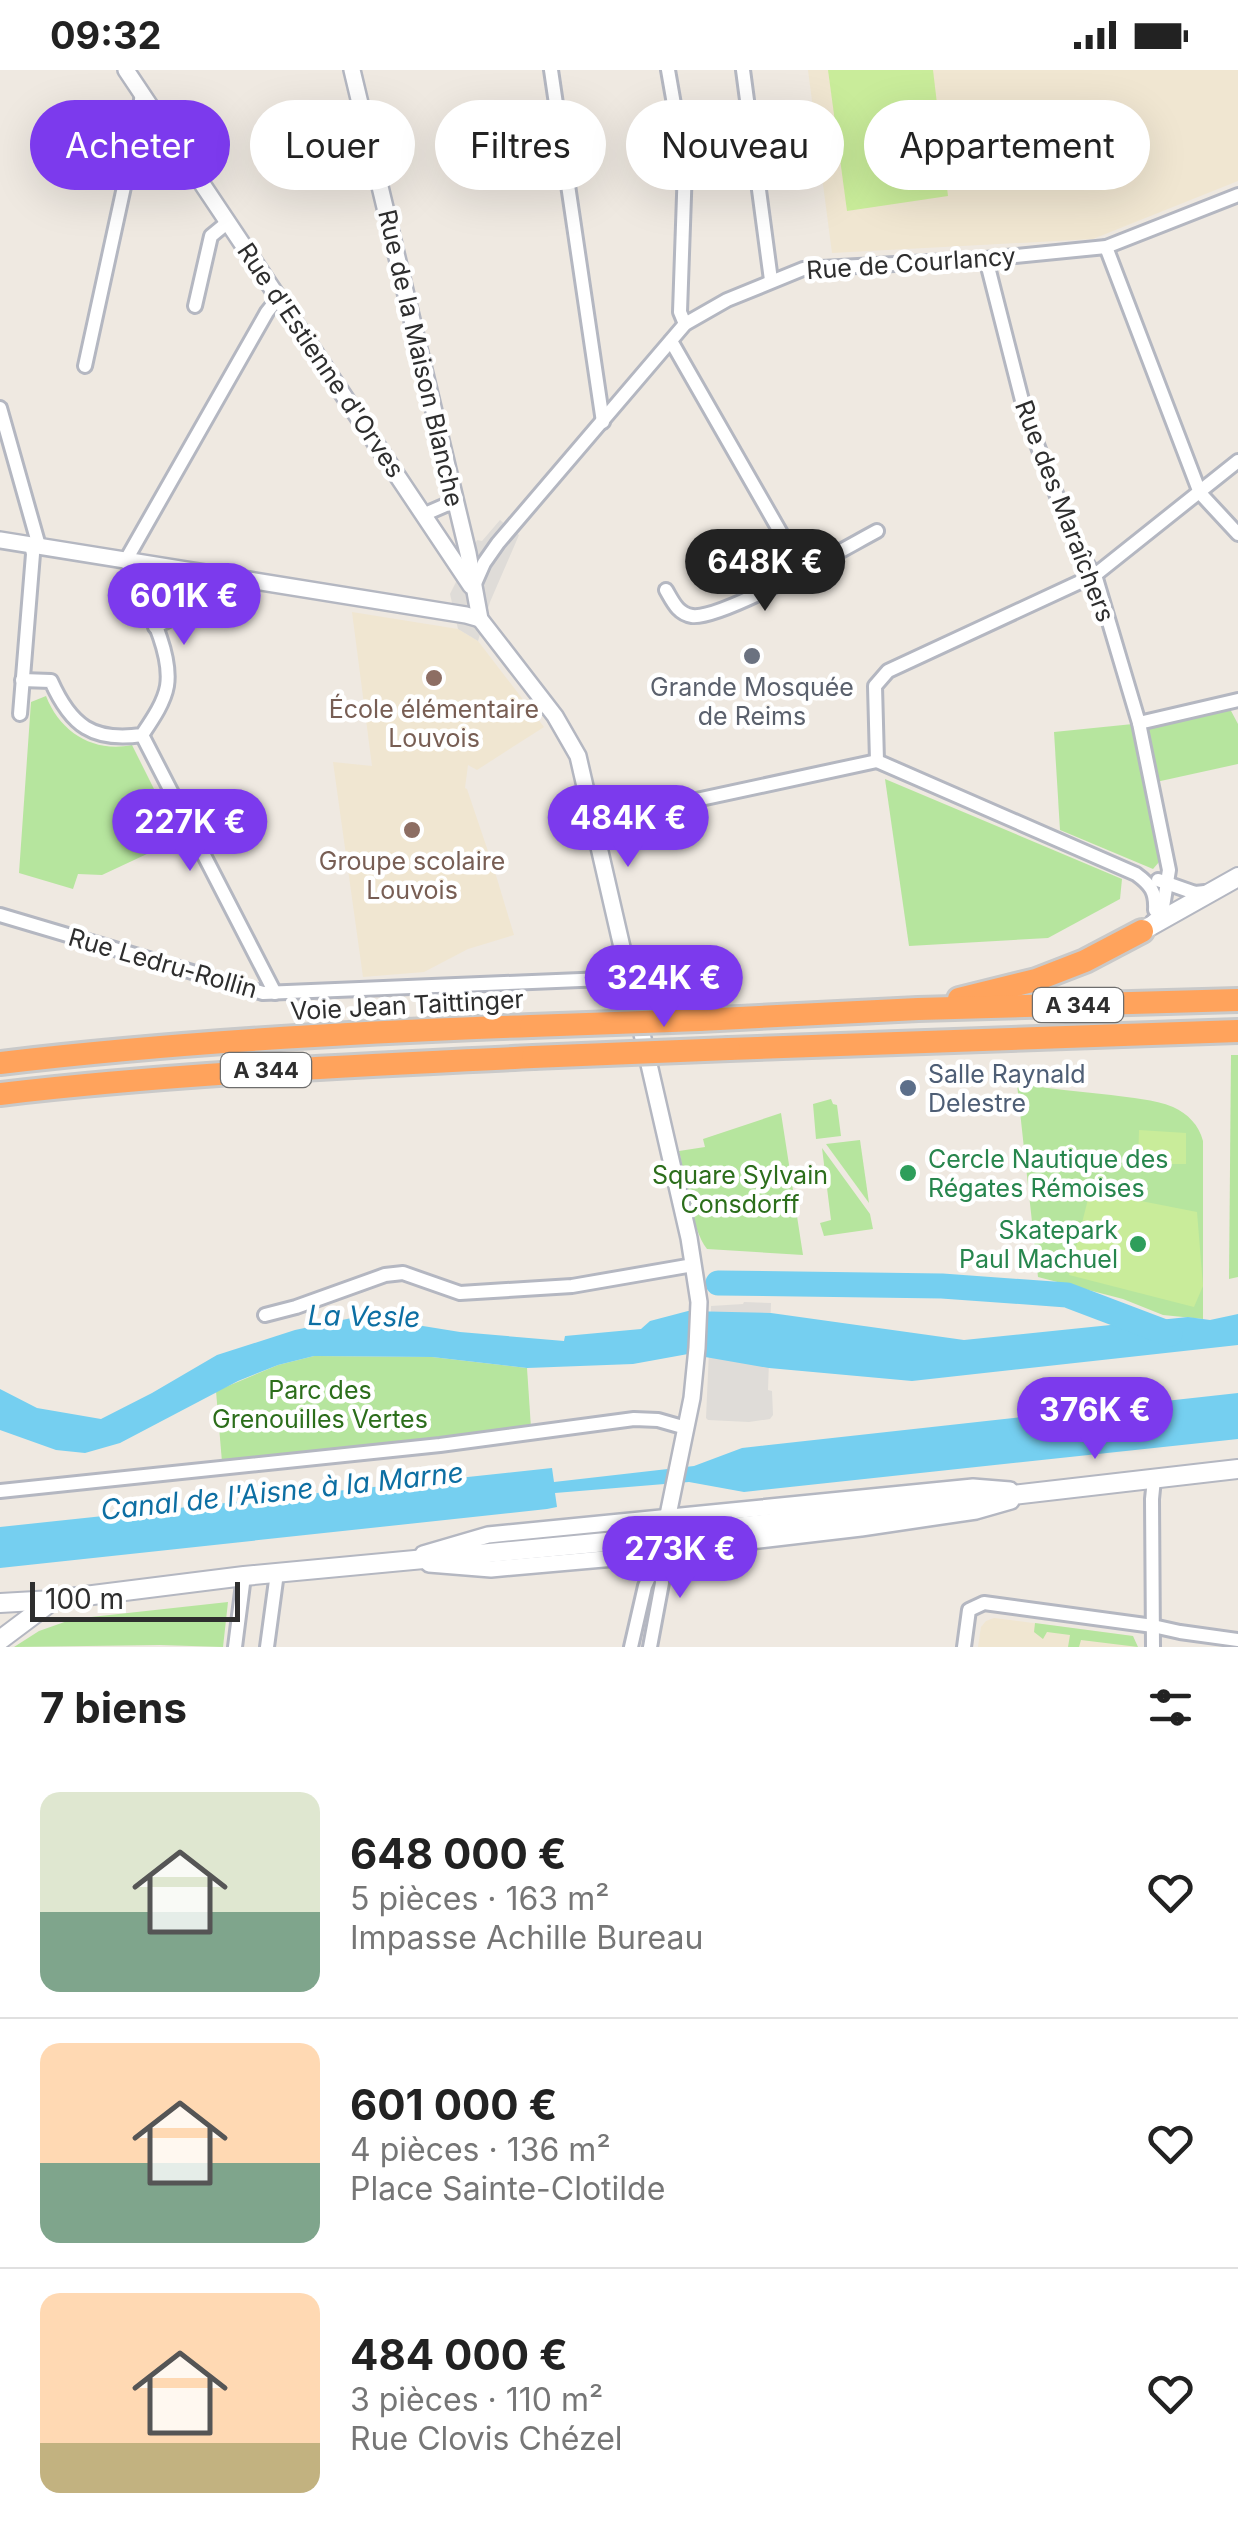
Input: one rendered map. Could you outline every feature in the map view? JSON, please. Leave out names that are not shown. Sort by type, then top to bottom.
[{"type":"highway","points":[[918,1009],[1036,980],[1085,961],[1142,931]]},
{"type":"highway","name":"Voie Jean Taittinger","points":[[0,1063],[270,1039],[918,1009],[1238,1000]]},
{"type":"highway","name":"A 344","points":[[0,1094],[287,1068],[1238,1032]]},
{"type":"main road","points":[[1142,931],[1238,877]]},
{"type":"main road","points":[[693,1532],[1238,1469]]},
{"type":"main road","points":[[0,1603],[638,1539]]},
{"type":"main road","points":[[0,1640],[53,1600]]},
{"type":"street","name":"Rue d'Estienne d'Orves","points":[[126,70],[146,100]]},
{"type":"street","name":"Rue de la Maison Blanche","points":[[352,70],[468,552],[480,619]]},
{"type":"street","points":[[551,70],[603,422]]},
{"type":"street","points":[[668,70],[685,167],[680,312],[685,324]]},
{"type":"street","points":[[743,70],[772,280]]},
{"type":"street","points":[[141,100],[142,94]]},
{"type":"street","points":[[85,366],[123,190]]},
{"type":"street","name":"Rue d'Estienne d'Orves","points":[[207,190],[473,588]]},
{"type":"street","name":"Rue de Courlancy","points":[[473,588],[498,544],[685,324],[727,300],[803,269],[986,259],[1106,247],[1238,195]]},
{"type":"street","points":[[195,306],[211,236],[228,222]]},
{"type":"street","points":[[1106,247],[1200,493],[1238,534]]},
{"type":"street","name":"Rue des Maraîchers","points":[[986,259],[1026,416],[1079,553],[1095,575],[1139,724],[1169,870],[1162,912],[1142,931]]},
{"type":"street","points":[[126,560],[267,312],[279,298]]},
{"type":"street","points":[[671,341],[802,570]]},
{"type":"street","points":[[0,408],[35,545],[20,714]]},
{"type":"street","points":[[877,761],[875,686],[888,672],[1095,575],[1238,461]]},
{"type":"street","points":[[424,514],[455,501]]},
{"type":"street","points":[[666,590],[678,610],[688,616],[702,616],[750,598],[877,531]]},
{"type":"street","points":[[0,540],[480,619],[555,716],[578,756],[699,1302],[686,1428],[660,1554],[645,1586],[630,1647]]},
{"type":"street","points":[[126,560],[155,627],[166,667],[161,703],[142,735]]},
{"type":"street","points":[[155,627],[248,579]]},
{"type":"street","points":[[22,680],[51,681],[69,714],[97,734],[142,735]]},
{"type":"street","points":[[1139,724],[1238,700]]},
{"type":"street","points":[[142,735],[275,993]]},
{"type":"street","points":[[594,822],[877,761],[1136,874],[1195,893],[1210,891]]},
{"type":"street","points":[[1136,874],[1155,893],[1155,910],[1142,931]]},
{"type":"street","points":[[1166,882],[1177,912]]},
{"type":"street","name":"Rue Ledru-Rollin","points":[[0,915],[263,993],[629,978]]},
{"type":"street","points":[[265,1314],[402,1272],[460,1294],[572,1286],[693,1265]]},
{"type":"street","points":[[0,1491],[440,1445],[634,1419],[658,1420],[686,1428]]},
{"type":"street","points":[[1153,1647],[1154,1478]]},
{"type":"street","points":[[395,1562],[488,1535],[669,1512],[973,1487],[1043,1492]]},
{"type":"street","points":[[395,1562],[491,1569],[660,1554],[976,1511],[1043,1492]]},
{"type":"street","points":[[650,1647],[662,1584],[660,1554]]},
{"type":"street","points":[[267,1647],[277,1574]]},
{"type":"street","points":[[235,1647],[244,1576]]},
{"type":"street","points":[[964,1647],[969,1610],[984,1603],[1238,1640]]},
{"type":"shaded area","points":[[808,70],[1238,70],[1238,181],[1093,239],[832,253],[824,190],[844,190],[844,100],[812,100]]},
{"type":"shaded area","points":[[500,520],[519,535],[478,641],[458,629],[450,594],[477,540],[482,541]]},
{"type":"shaded area","name":"Groupe scolaire Louvois","points":[[352,612],[458,629],[478,641],[544,727],[477,770],[468,765],[465,788],[514,935],[468,949],[424,972],[363,977],[333,762],[372,766]]},
{"type":"shaded area","points":[[771,1303],[768,1390],[772,1391],[773,1415],[749,1422],[708,1420],[711,1306]]},
{"type":"shaded area","points":[[994,1618],[1133,1636],[1137,1647],[978,1647],[981,1627]]},
{"type":"green space","points":[[828,70],[933,70],[937,100],[864,100],[864,190],[947,190],[948,196],[847,211],[844,100],[832,100]]},
{"type":"green space","points":[[46,696],[60,720],[80,737],[104,746],[132,745],[179,839],[102,875],[78,874],[73,889],[19,873],[31,702]]},
{"type":"green space","points":[[1230,709],[1238,724],[1238,764],[1156,782],[1144,722]]},
{"type":"green space","points":[[1133,724],[1159,862],[1153,869],[1060,830],[1054,732]]},
{"type":"green space","points":[[885,779],[1122,879],[1120,899],[1048,938],[909,946]]},
{"type":"green space","points":[[1231,1055],[1238,1055],[1238,1277],[1229,1279]]},
{"type":"green space","points":[[1017,1084],[1158,1102],[1178,1110],[1196,1125],[1203,1141],[1203,1319],[1163,1315],[1123,1299],[1038,1277]]},
{"type":"green space","points":[[831,1099],[837,1105],[841,1136],[816,1139],[813,1104]]},
{"type":"green space","name":"Square Sylvain Consdorff","points":[[781,1113],[803,1255],[707,1249],[693,1216],[679,1151],[705,1147],[703,1139]]},
{"type":"green space","points":[[1139,1130],[1186,1133],[1186,1164],[1138,1164]]},
{"type":"green space","points":[[860,1140],[869,1203],[826,1144]]},
{"type":"green space","points":[[822,1148],[870,1214],[873,1229],[824,1236],[820,1223],[831,1220]]},
{"type":"green space","name":"Skatepark Paul Machuel","points":[[1090,1191],[1197,1212],[1203,1286],[1194,1307],[1069,1275]]},
{"type":"green space","name":"Parc des Grenouilles Vertes","points":[[314,1356],[432,1357],[527,1368],[531,1428],[222,1462],[216,1391],[278,1365]]},
{"type":"green space","points":[[228,1602],[223,1647],[14,1647],[39,1631],[73,1619]]},
{"type":"green space","points":[[1035,1623],[1133,1636],[1138,1647],[1081,1640],[1079,1647],[1068,1647],[1070,1635],[1047,1632],[1043,1639],[1034,1632]]},
{"type":"water","points":[[688,1311],[771,1313],[964,1340],[1188,1317],[1210,1320],[1238,1314],[1238,1345],[912,1381],[769,1368],[688,1354],[633,1364],[527,1368],[432,1357],[314,1356],[238,1381],[120,1443],[85,1453],[56,1450],[0,1430],[0,1389],[37,1408],[101,1419],[217,1355],[295,1330],[361,1316],[460,1332],[564,1341],[565,1336],[641,1329],[650,1321]]},
{"type":"water","points":[[1238,1393],[1238,1439],[744,1492],[689,1482],[555,1493],[557,1507],[547,1509],[0,1568],[0,1527],[552,1468],[554,1482],[694,1466],[742,1448]]},
{"type":"waterway","name":"La Vesle","points":[[718,1283],[942,1286],[1067,1295],[1170,1334]]},
{"type":"tunnel","points":[[638,1539],[693,1532]]},
{"type":"place","name":"Grande Mosquée de Reims","points":[[752,656]]},
{"type":"place","name":"École élémentaire Louvois","points":[[434,678]]},
{"type":"place","name":"Groupe scolaire Louvois","points":[[412,830]]},
{"type":"place","name":"Salle Raynald Delestre","points":[[908,1088]]},
{"type":"place","name":"Cercle Nautique des Régates Rémoises","points":[[908,1173]]},
{"type":"place","name":"Skatepark Paul Machuel","points":[[1138,1244]]},
{"type":"water label","name":"Canal de l'Aisne à la Marne","points":[[282,1491]]}]
